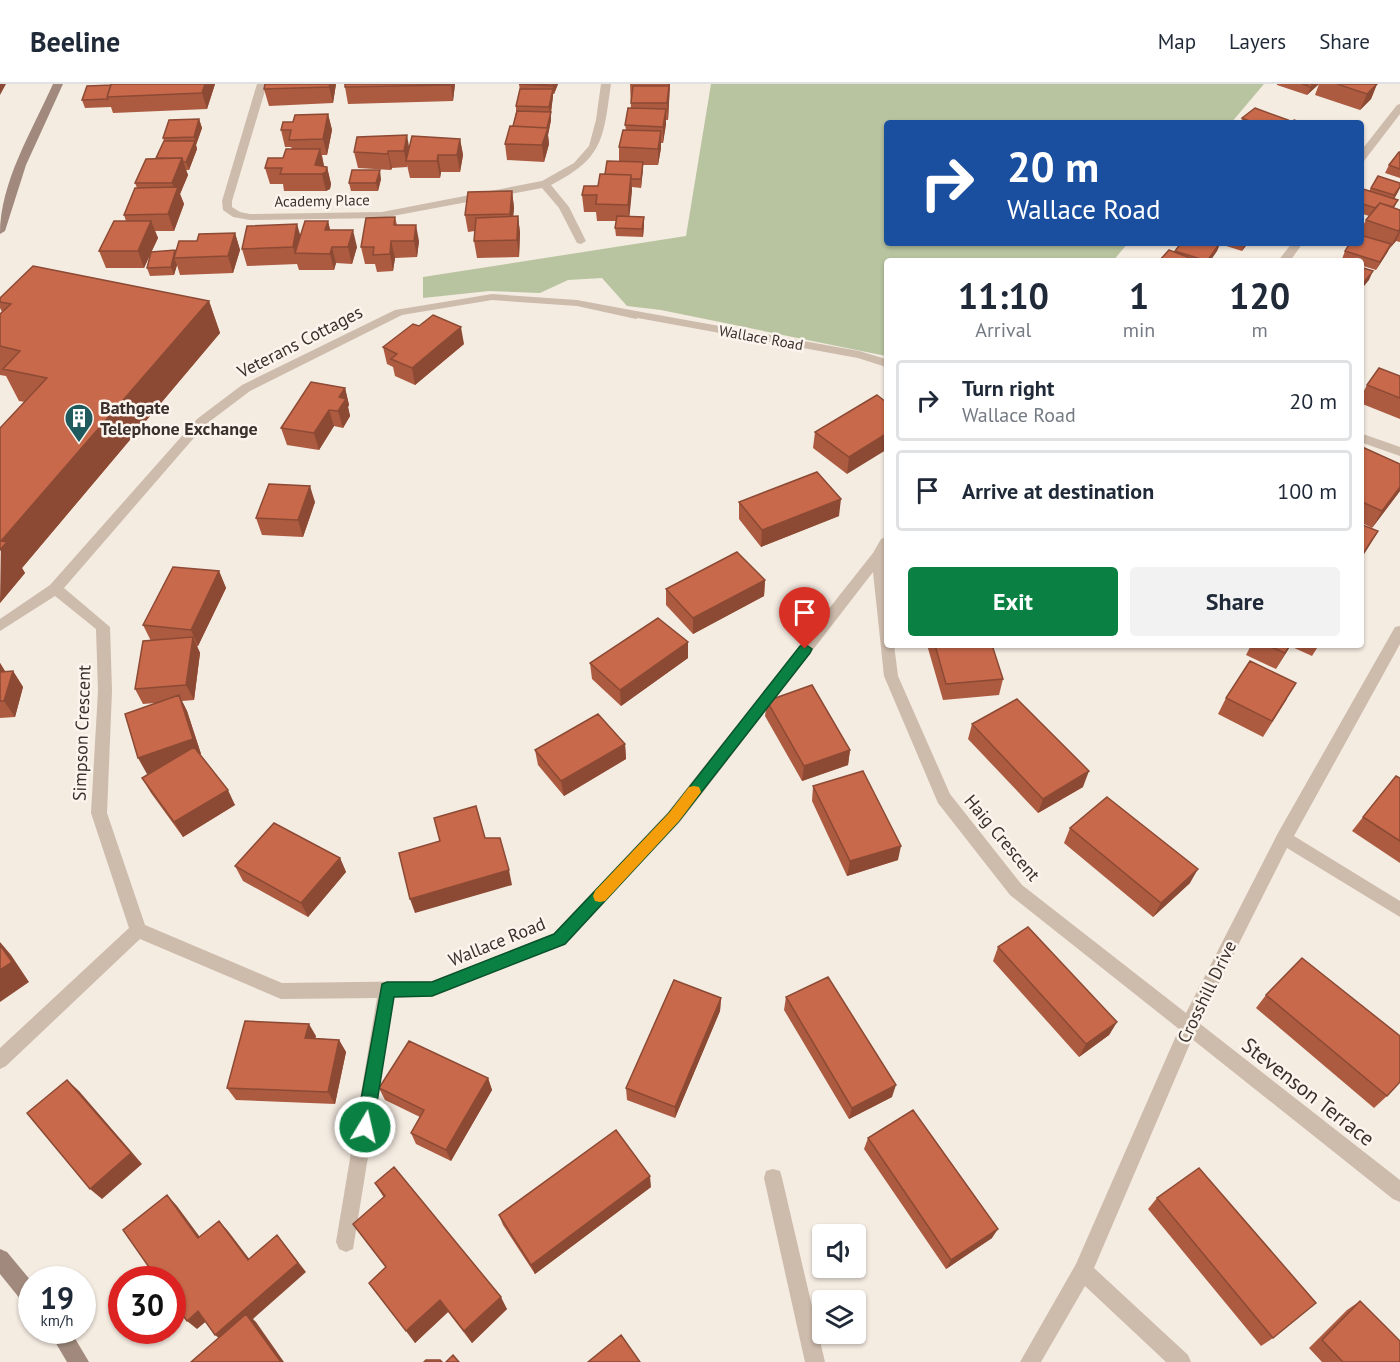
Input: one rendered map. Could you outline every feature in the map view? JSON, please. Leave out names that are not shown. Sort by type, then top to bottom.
[{"type":"main road","points":[[0,231],[21,165],[58,84]]},
{"type":"main road","points":[[0,1259],[18,1281]]},
{"type":"main road","points":[[67,1344],[79,1362]]},
{"type":"street","name":"Academy Place","points":[[262,84],[227,201],[227,208],[237,215],[250,217],[382,215],[545,184],[567,174],[585,162],[594,150],[606,84]]},
{"type":"street","points":[[1364,154],[1400,107]]},
{"type":"street","points":[[545,184],[564,207],[581,241]]},
{"type":"street","points":[[1286,258],[1296,246]]},
{"type":"street","name":"Veterans Cottages","points":[[0,626],[55,589],[201,422],[246,388],[399,312],[492,297],[577,303],[636,315]]},
{"type":"street","name":"Wallace Road","points":[[636,315],[859,355],[884,362]]},
{"type":"street","points":[[1364,438],[1400,452]]},
{"type":"street","name":"Wallace Road","points":[[138,930],[281,991],[432,989],[559,939],[674,817],[884,546]]},
{"type":"street","points":[[878,556],[884,618]]},
{"type":"street","name":"Simpson Crescent","points":[[55,589],[103,627],[105,691],[99,813],[138,930]]},
{"type":"street","name":"Crosshill Drive","points":[[1030,1362],[1083,1271],[1188,1027],[1284,838],[1400,631]]},
{"type":"street","name":"Haig Crescent","points":[[887,648],[891,676],[944,798],[1016,890],[1188,1027]]},
{"type":"street","points":[[1284,838],[1400,909]]},
{"type":"street","points":[[0,1060],[138,930]]},
{"type":"street","points":[[346,1242],[387,990]]},
{"type":"street","name":"Stevenson Terrace","points":[[1188,1027],[1400,1192]]},
{"type":"street","points":[[772,1178],[815,1362]]},
{"type":"street","points":[[1083,1271],[1181,1362]]},
{"type":"green space","points":[[711,84],[1264,84],[1234,120],[884,120],[884,246],[1126,246],[1116,258],[884,258],[884,356],[661,310],[627,306],[602,278],[568,280],[540,293],[489,291],[423,298],[423,277],[686,236]]},
{"type":"building","points":[[111,84],[205,84],[202,93],[107,97]]},
{"type":"building","points":[[265,84],[330,84],[329,87],[264,89]]},
{"type":"building","points":[[345,84],[451,84],[451,85],[345,87]]},
{"type":"building","points":[[519,84],[554,84],[553,86]]},
{"type":"building","points":[[1337,84],[1377,84],[1367,94]]},
{"type":"building","points":[[111,85],[108,99],[82,100],[87,86]]},
{"type":"building","points":[[633,86],[669,86],[667,103],[631,103]]},
{"type":"building","points":[[520,89],[553,89],[549,107],[516,106]]},
{"type":"building","points":[[628,108],[666,109],[663,127],[625,125]]},
{"type":"building","points":[[1255,108],[1288,120],[1247,120],[1242,118]]},
{"type":"building","points":[[517,111],[551,112],[547,128],[513,126]]},
{"type":"building","points":[[328,114],[323,139],[289,140],[291,130],[281,130],[283,122],[293,122],[295,115]]},
{"type":"building","points":[[199,119],[194,137],[163,138],[169,120]]},
{"type":"building","points":[[510,126],[548,128],[542,145],[505,144]]},
{"type":"building","points":[[623,130],[661,131],[658,149],[619,147]]},
{"type":"building","points":[[407,135],[404,151],[388,151],[388,154],[354,152],[357,137]]},
{"type":"building","points":[[412,136],[460,139],[457,155],[438,155],[437,161],[406,161]]},
{"type":"building","points":[[164,141],[195,141],[186,162],[183,162],[182,158],[156,158]]},
{"type":"building","points":[[286,149],[320,149],[315,165],[327,167],[326,172],[322,174],[280,174],[282,168],[265,168],[268,158],[283,158]]},
{"type":"building","points":[[1400,152],[1400,169],[1389,165]]},
{"type":"building","points":[[182,158],[172,183],[135,183],[146,159]]},
{"type":"building","points":[[607,161],[643,162],[641,179],[631,179],[631,175],[605,174]]},
{"type":"building","points":[[352,170],[380,170],[376,183],[349,183]]},
{"type":"building","points":[[600,174],[631,175],[628,205],[596,204],[597,195],[582,195],[584,186],[598,186]]},
{"type":"building","points":[[1378,176],[1400,183],[1394,195],[1371,188]]},
{"type":"building","points":[[178,187],[168,214],[124,215],[135,188]]},
{"type":"building","points":[[1364,189],[1398,200],[1393,207],[1380,203],[1375,208],[1364,204]]},
{"type":"building","points":[[512,191],[510,214],[465,215],[468,192]]},
{"type":"building","points":[[1380,203],[1400,210],[1400,229],[1398,231],[1366,220]]},
{"type":"building","points":[[518,216],[517,240],[474,241],[476,218]]},
{"type":"building","points":[[617,216],[644,217],[642,229],[615,228]]},
{"type":"building","points":[[395,217],[394,225],[416,225],[414,241],[391,241],[390,254],[373,255],[374,247],[361,247],[366,218]]},
{"type":"building","points":[[114,221],[151,221],[138,251],[99,251]]},
{"type":"building","points":[[305,221],[328,221],[325,230],[353,230],[348,247],[332,247],[330,254],[295,253]]},
{"type":"building","points":[[297,224],[293,247],[242,249],[247,226]]},
{"type":"building","points":[[235,233],[228,256],[174,258],[179,241],[197,241],[199,234]]},
{"type":"building","points":[[1364,236],[1391,244],[1380,262],[1345,251],[1348,246],[1364,246]]},
{"type":"building","points":[[1179,246],[1218,246],[1209,258],[1197,258],[1175,251]]},
{"type":"building","points":[[175,250],[171,267],[147,268],[151,252]]},
{"type":"building","points":[[1169,250],[1190,258],[1162,258]]},
{"type":"building","name":"Bathgate Telephone Exchange","points":[[33,266],[209,301],[1,541],[7,542],[0,550],[0,428],[47,378],[3,369],[20,351],[0,346],[0,314],[11,304],[0,302],[0,298]]},
{"type":"building","points":[[1364,268],[1373,271],[1364,282]]},
{"type":"building","points":[[433,315],[461,327],[412,368],[391,359],[397,354],[383,347],[413,324],[419,326]]},
{"type":"building","points":[[1379,368],[1400,376],[1400,398],[1367,385]]},
{"type":"building","points":[[311,382],[345,388],[339,397],[346,399],[338,411],[329,410],[314,433],[281,428]]},
{"type":"building","points":[[877,395],[884,400],[884,435],[849,457],[815,432]]},
{"type":"building","points":[[1364,448],[1400,464],[1400,487],[1382,511],[1364,503]]},
{"type":"building","points":[[817,472],[841,499],[762,530],[739,502]]},
{"type":"building","points":[[269,484],[310,486],[298,520],[256,518]]},
{"type":"building","points":[[1364,526],[1378,531],[1364,552]]},
{"type":"building","points":[[737,552],[765,580],[693,618],[666,589]]},
{"type":"building","points":[[173,567],[219,571],[191,630],[143,625]]},
{"type":"building","points":[[658,618],[688,642],[620,690],[590,663]]},
{"type":"building","points":[[193,637],[186,685],[135,689],[143,641]]},
{"type":"building","points":[[936,648],[993,648],[1003,679],[946,684]]},
{"type":"building","points":[[1274,648],[1288,648],[1285,653]]},
{"type":"building","points":[[1250,661],[1296,683],[1272,721],[1226,698]]},
{"type":"building","points":[[13,671],[4,701],[0,701],[0,672]]},
{"type":"building","points":[[812,685],[850,750],[804,766],[767,701]]},
{"type":"building","points":[[179,695],[193,739],[138,758],[125,714]]},
{"type":"building","points":[[1017,699],[1089,771],[1043,799],[972,724]]},
{"type":"building","points":[[598,714],[625,744],[561,781],[535,750]]},
{"type":"building","points":[[194,747],[228,790],[174,822],[142,778]]},
{"type":"building","points":[[863,771],[901,846],[850,861],[813,786]]},
{"type":"building","points":[[1396,776],[1400,778],[1400,841],[1363,817]]},
{"type":"building","points":[[1107,797],[1198,869],[1161,903],[1070,828]]},
{"type":"building","points":[[476,806],[485,838],[500,838],[509,870],[410,899],[399,853],[440,841],[434,818]]},
{"type":"building","points":[[274,823],[340,858],[301,903],[235,866]]},
{"type":"building","points":[[1028,927],[1117,1022],[1086,1044],[998,947]]},
{"type":"building","points":[[0,945],[12,962],[0,970]]},
{"type":"building","points":[[1302,958],[1400,1036],[1400,1082],[1387,1096],[1266,995]]},
{"type":"building","points":[[828,977],[896,1085],[852,1108],[786,997]]},
{"type":"building","points":[[674,980],[721,998],[675,1107],[626,1088]]},
{"type":"building","points":[[245,1021],[309,1024],[305,1038],[339,1040],[328,1092],[227,1088]]},
{"type":"building","points":[[409,1041],[488,1078],[446,1150],[411,1133],[424,1110],[379,1088]]},
{"type":"building","points":[[67,1080],[131,1153],[90,1189],[27,1113]]},
{"type":"building","points":[[913,1110],[998,1229],[951,1260],[868,1138]]},
{"type":"building","points":[[616,1130],[650,1176],[531,1265],[499,1215]]},
{"type":"building","points":[[394,1167],[501,1297],[464,1331],[440,1300],[406,1331],[369,1283],[386,1267],[353,1224],[385,1196],[375,1183]]},
{"type":"building","points":[[1199,1168],[1316,1303],[1273,1338],[1157,1198]]},
{"type":"building","points":[[167,1195],[198,1238],[219,1221],[248,1260],[277,1235],[298,1263],[215,1335],[198,1311],[186,1320],[186,1266],[148,1266],[123,1230]]},
{"type":"building","points":[[1360,1301],[1400,1341],[1400,1362],[1343,1362],[1322,1340]]},
{"type":"building","points":[[246,1314],[281,1362],[191,1362]]},
{"type":"building","points":[[621,1335],[640,1362],[588,1362]]},
{"type":"building","points":[[453,1355],[459,1362],[446,1362]]},
{"type":"building","points":[[440,1360],[442,1362],[424,1362]]},
{"type":"slow traffic","points":[[600,896],[674,817],[694,792]]},
{"type":"place","name":"Bathgate Telephone Exchange","points":[[79,444]]},
{"type":"route","points":[[365,1127],[387,990],[432,989],[559,939],[674,817],[805,649]]}]
